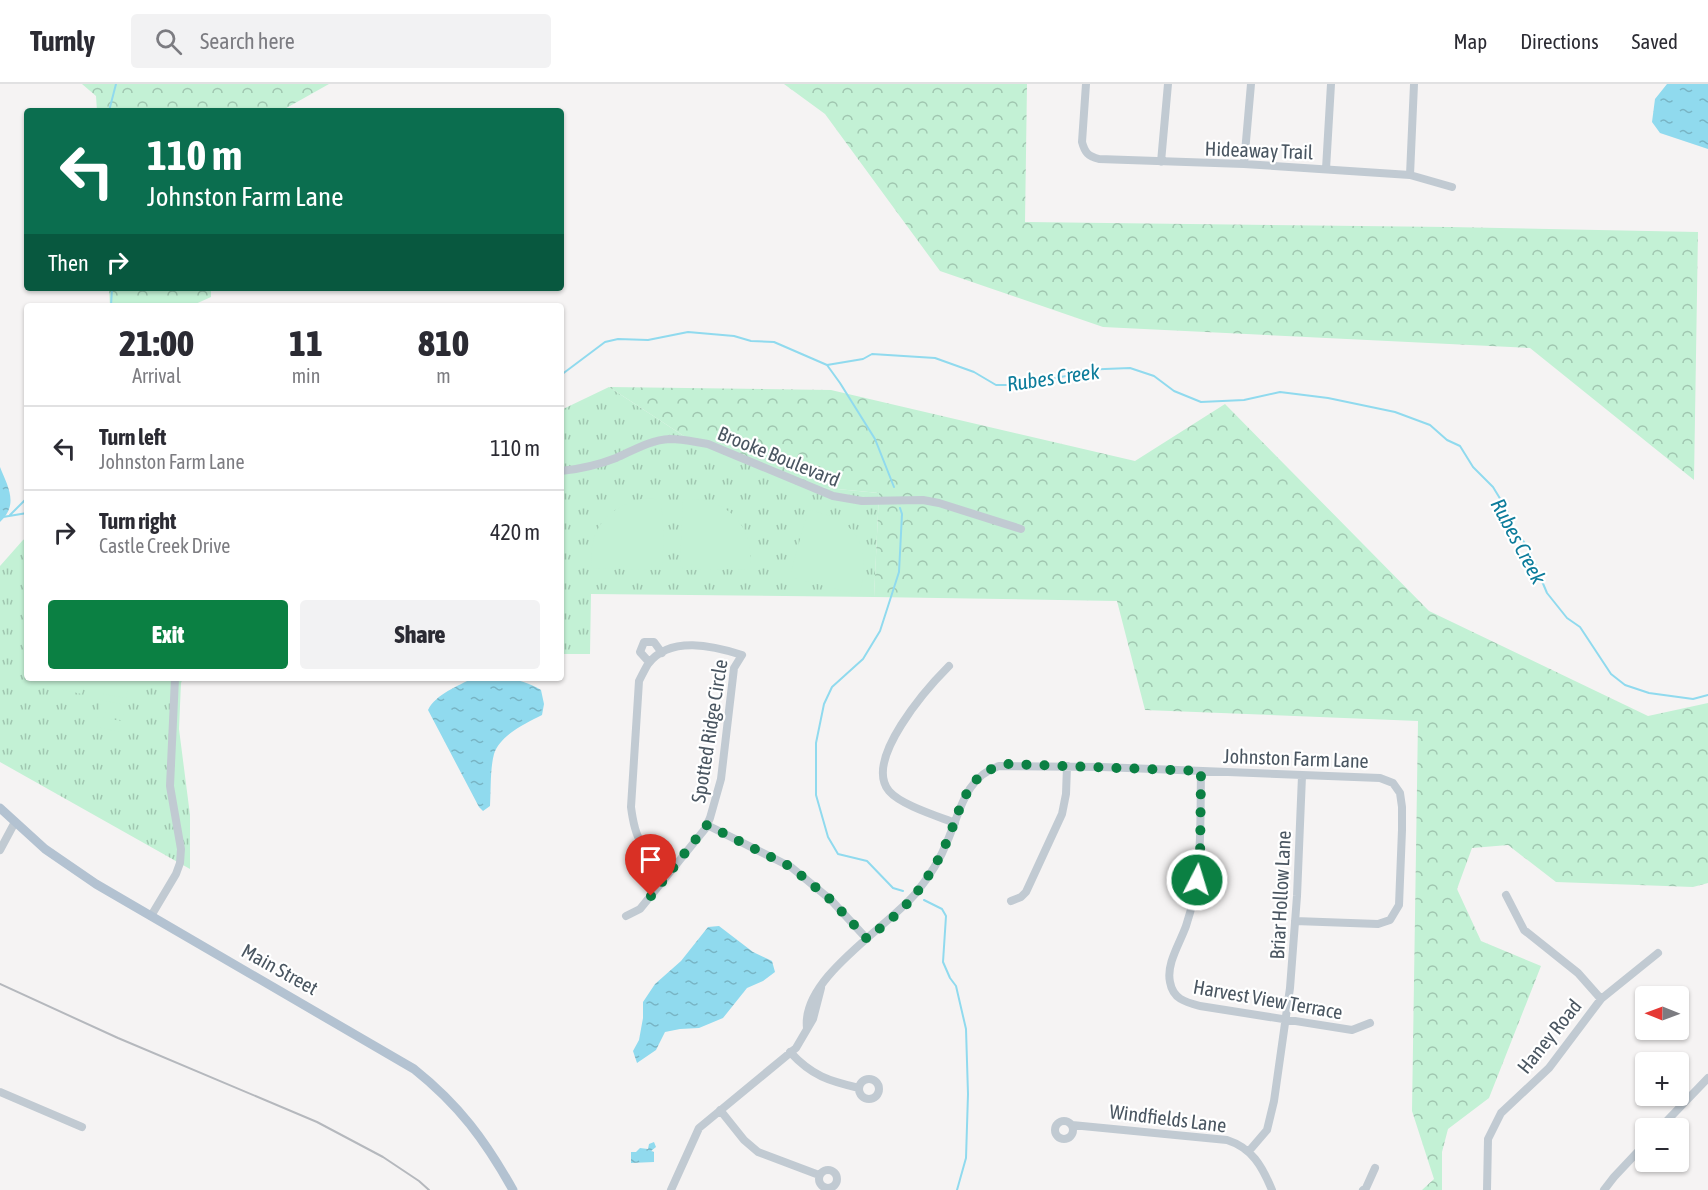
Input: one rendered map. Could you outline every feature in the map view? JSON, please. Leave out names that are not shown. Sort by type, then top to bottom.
[{"type":"main road","name":"Main Street","points":[[0,808],[45,849],[76,872],[414,1068],[455,1104],[473,1126],[513,1190]]},
{"type":"street","name":"Hideaway Trail","points":[[1086,84],[1082,142],[1084,151],[1090,157],[1410,175],[1452,187]]},
{"type":"street","points":[[1161,162],[1168,84]]},
{"type":"street","points":[[1244,164],[1251,84]]},
{"type":"street","points":[[1326,169],[1331,84]]},
{"type":"street","points":[[1410,175],[1414,84]]},
{"type":"street","name":"Brooke Boulevard","points":[[564,471],[600,464],[669,439],[688,440],[708,444],[819,491],[846,500],[923,500],[939,503],[1021,530]]},
{"type":"street","points":[[662,653],[654,642],[644,642],[640,652],[649,662],[639,681],[631,807],[633,828],[641,845],[672,869]]},
{"type":"street","name":"Spotted Ridge Circle","points":[[626,916],[640,909],[707,825],[722,779],[734,668],[742,656],[723,649],[697,645],[679,646],[662,653],[649,662]]},
{"type":"street","points":[[949,666],[922,694],[907,714],[888,754],[883,776],[887,789],[896,797],[955,823]]},
{"type":"street","points":[[151,916],[176,874],[181,849],[170,786],[175,681]]},
{"type":"street","name":"Johnston Farm Lane","points":[[671,1190],[699,1128],[796,1048],[813,1019],[821,986],[842,960],[897,914],[922,885],[938,860],[966,793],[989,769],[1009,764],[1067,766],[1380,778],[1393,783],[1400,794],[1402,830],[1399,905],[1390,920],[1378,924],[1295,921]]},
{"type":"street","points":[[1011,901],[1026,892],[1060,820],[1065,802],[1067,766]]},
{"type":"street","name":"Harvest View Terrace","points":[[1201,771],[1200,865],[1192,905],[1169,971],[1173,993],[1181,1000],[1200,1006],[1352,1030],[1371,1023]]},
{"type":"street","name":"Briar Hollow Lane","points":[[1250,1151],[1260,1140],[1271,1118],[1290,988],[1302,776]]},
{"type":"street","points":[[0,850],[15,822]]},
{"type":"street","points":[[707,825],[791,867],[831,900],[867,939]]},
{"type":"street","points":[[1506,895],[1524,930],[1578,973],[1601,999]]},
{"type":"street","name":"Haney Road","points":[[1487,1190],[1486,1157],[1488,1139],[1494,1124],[1511,1102],[1549,1068],[1601,999],[1658,952]]},
{"type":"street","points":[[790,1052],[816,1075],[832,1082],[859,1088]]},
{"type":"street","points":[[1670,1118],[1708,1078]]},
{"type":"street","points":[[0,1092],[82,1127]]},
{"type":"street","points":[[720,1110],[744,1140],[758,1152],[819,1175]]},
{"type":"street","name":"Windfields Lane","points":[[1072,1125],[1218,1138],[1235,1143],[1250,1151],[1260,1164],[1272,1190]]},
{"type":"street","points":[[1604,1190],[1635,1155]]},
{"type":"street","points":[[1363,1190],[1375,1168]]},
{"type":"green space","points":[[82,84],[329,84],[286,108],[97,108],[96,96]]},
{"type":"green space","points":[[784,84],[1027,84],[1025,222],[1698,232],[1694,480],[1530,348],[1103,327],[940,271],[825,114]]},
{"type":"green space","points":[[109,291],[211,291],[211,297],[198,303],[110,303]]},
{"type":"green space","points":[[609,387],[693,442],[816,487],[879,493],[874,597],[591,594],[590,654],[564,654],[564,409]]},
{"type":"green space","points":[[609,387],[831,390],[1135,461],[1225,404],[1429,611],[1648,716],[1708,703],[1708,883],[1693,887],[1556,882],[1508,845],[1472,848],[1457,889],[1481,941],[1541,966],[1489,1098],[1448,1129],[1442,1152],[1442,1190],[1422,1190],[1434,1179],[1412,1111],[1418,721],[1145,710],[1117,601],[874,597],[879,493],[816,487],[693,442]]},
{"type":"green space","points":[[646,498],[661,500],[664,536],[662,566],[658,570],[592,568],[593,542],[603,521],[621,506]]},
{"type":"green space","points":[[694,499],[719,506],[730,512],[738,521],[749,543],[749,569],[685,570],[680,566],[683,500]]},
{"type":"green space","points":[[808,510],[839,520],[858,538],[864,563],[859,595],[794,578],[791,572]]},
{"type":"green space","points":[[23,540],[24,681],[182,681],[179,729],[190,815],[190,869],[0,762],[0,566]]},
{"type":"green space","points":[[59,681],[84,683],[82,694],[58,689]]},
{"type":"green space","points":[[105,683],[128,687],[126,698],[103,694]]},
{"type":"green space","points":[[101,700],[125,705],[123,715],[99,711]]},
{"type":"green space","points":[[98,717],[122,721],[120,732],[96,727]]},
{"type":"water","points":[[1667,84],[1708,84],[1708,149],[1660,133],[1652,122],[1655,99]]},
{"type":"water","points":[[0,467],[9,488],[10,502],[6,515],[0,522]]},
{"type":"water","points":[[467,681],[519,681],[541,690],[544,704],[542,715],[514,730],[497,747],[492,766],[490,806],[483,811],[428,710],[436,699]]},
{"type":"water","points":[[719,926],[753,952],[772,961],[775,972],[763,981],[747,988],[723,1018],[699,1028],[665,1032],[656,1050],[637,1063],[633,1051],[639,1040],[643,1002],[655,984],[681,961],[708,927]]},
{"type":"water","points":[[654,1142],[656,1147],[651,1151],[654,1152],[654,1162],[631,1163],[631,1152],[636,1152],[640,1148],[648,1149],[649,1144]]},
{"type":"waterway","points":[[110,108],[116,84]]},
{"type":"waterway","points":[[111,303],[112,291]]},
{"type":"waterway","name":"Rubes Creek","points":[[564,373],[605,342],[618,339],[648,340],[688,332],[774,342],[827,365],[863,359],[872,354],[935,358],[974,372],[996,385],[1020,385],[1066,376],[1080,370],[1130,368],[1154,376],[1174,391],[1201,402],[1244,400],[1280,392],[1328,398],[1395,412],[1430,425],[1447,440],[1460,446],[1473,467],[1493,487],[1507,510],[1513,526],[1528,548],[1547,593],[1567,618],[1580,627],[1611,674],[1625,685],[1649,693],[1693,699],[1708,695]]},
{"type":"waterway","points":[[827,365],[875,439],[894,487]]},
{"type":"waterway","points":[[10,515],[24,501]]},
{"type":"waterway","points":[[900,508],[902,514],[899,572],[880,631],[863,659],[832,687],[824,704],[816,743],[816,795],[828,837],[838,854],[867,861],[893,888],[903,891]]},
{"type":"waterway","name":"Rubes Creek","points":[[3,517],[24,514]]},
{"type":"waterway","points":[[924,900],[942,909],[946,916],[943,962],[956,986],[966,1029],[968,1094],[966,1158],[957,1190]]},
{"type":"railway","points":[[0,984],[118,1038],[317,1122],[383,1157],[429,1190]]},
{"type":"route","points":[[651,896],[707,825],[791,867],[831,900],[867,939],[897,914],[922,885],[946,844],[971,785],[989,769],[1009,764],[1201,771],[1200,865],[1197,880]]}]
